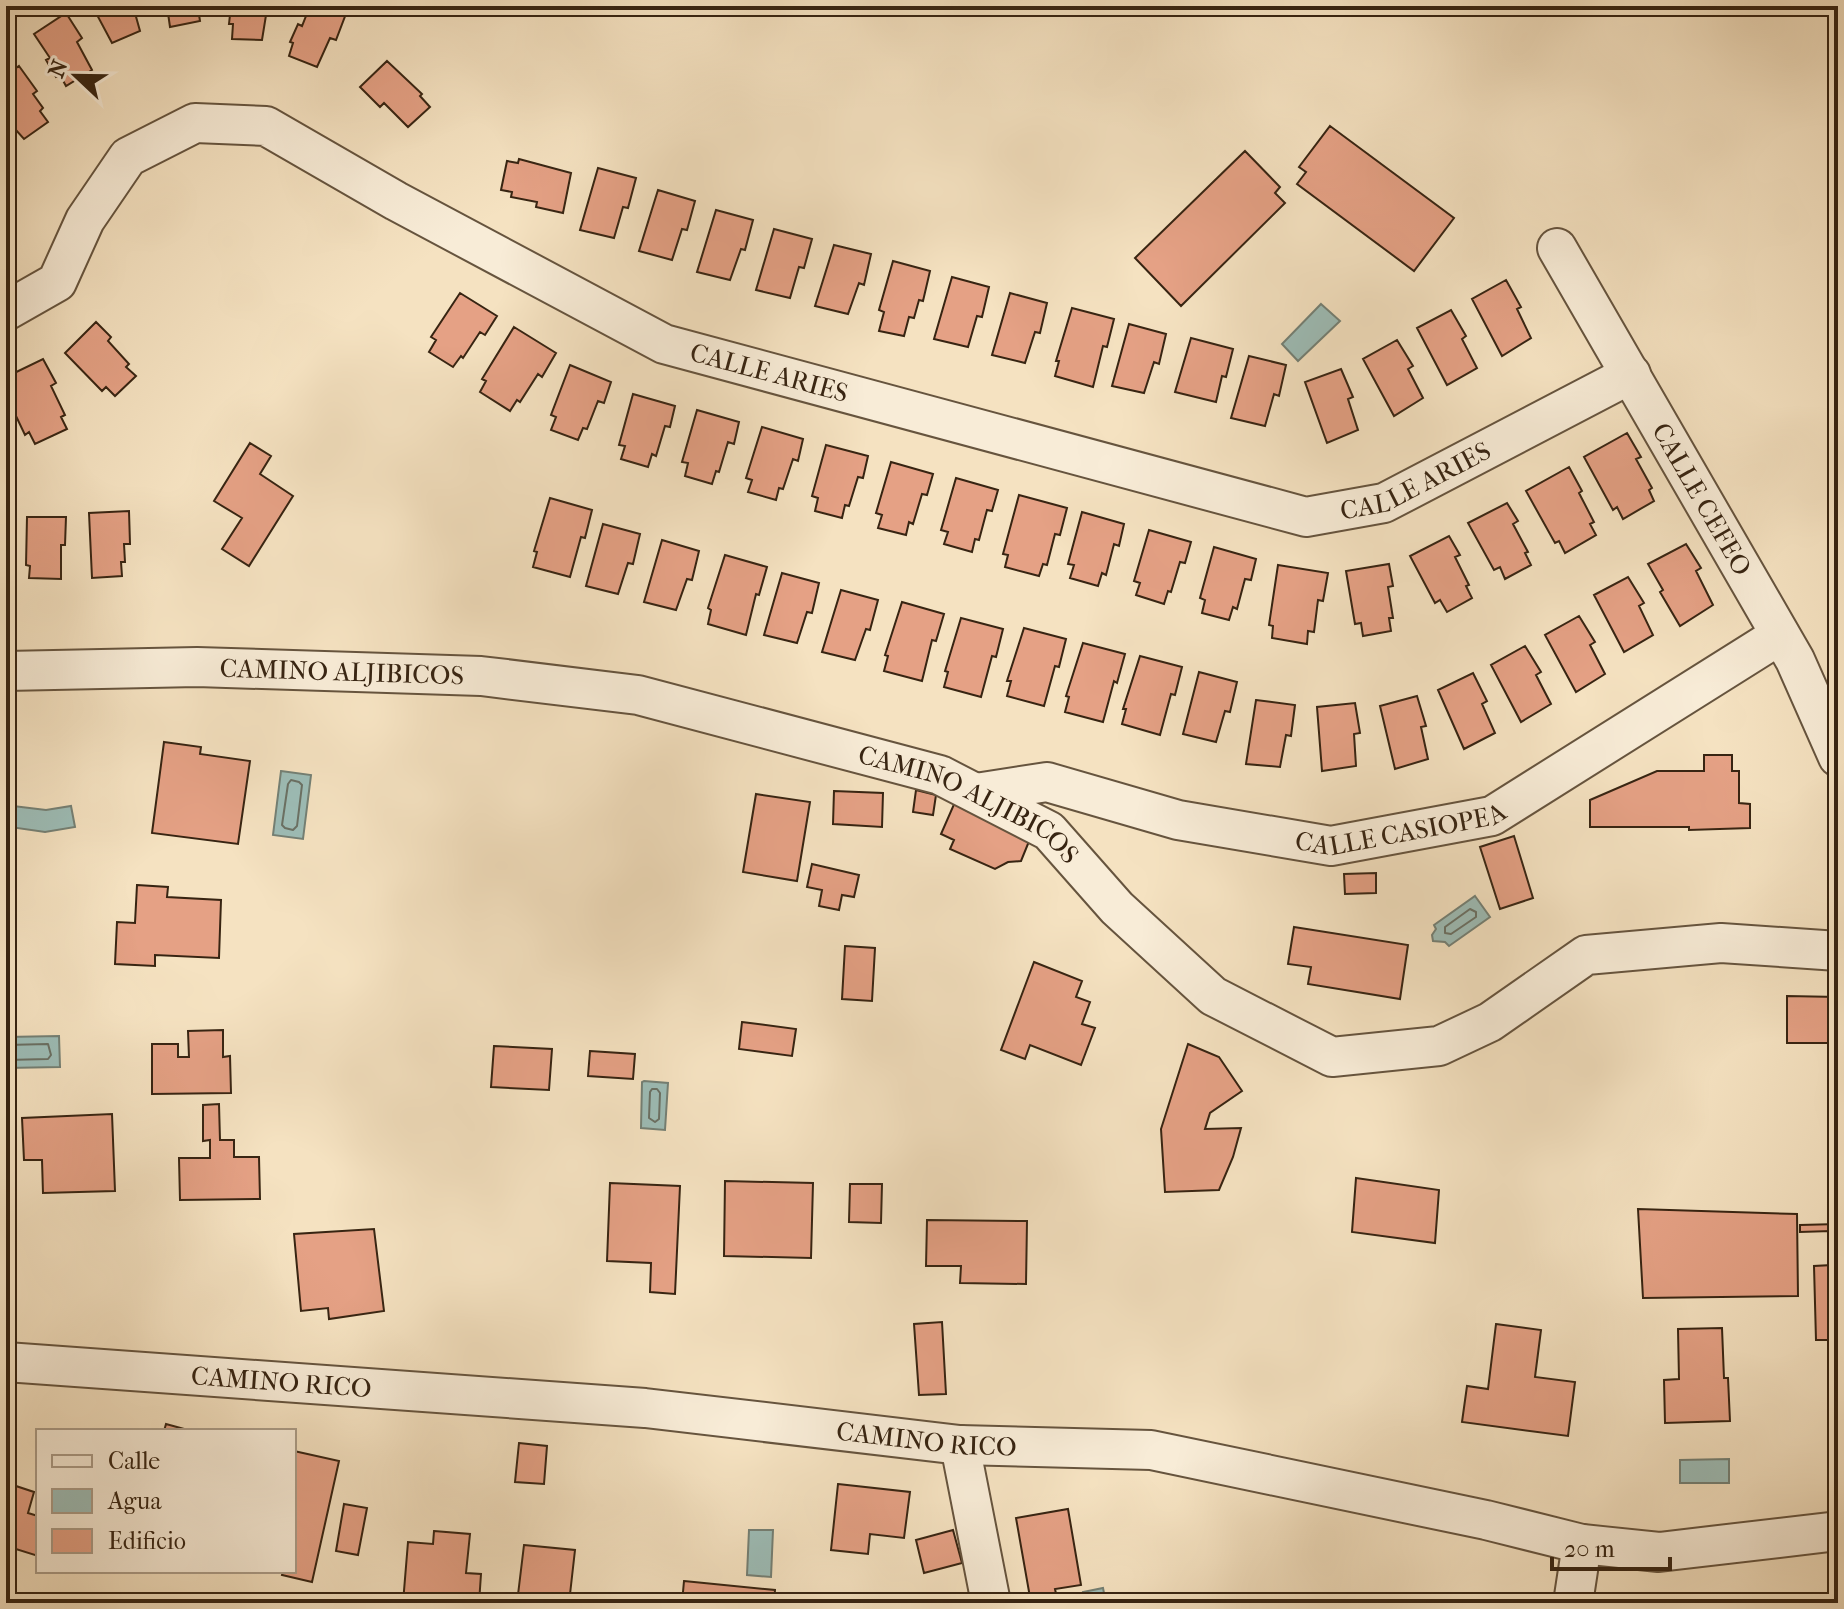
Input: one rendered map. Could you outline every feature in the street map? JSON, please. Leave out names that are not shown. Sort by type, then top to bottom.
[{"type":"street","name":"CALLE ARIES","points":[[6,311],[57,282],[85,220],[128,157],[195,123],[266,126],[396,201],[664,344],[1306,517],[1384,503],[1631,374]]},
{"type":"street","name":"CALLE CEFEO","points":[[1557,248],[1795,660],[1838,757]]},
{"type":"street","name":"CALLE CASIOPEA","points":[[976,793],[1047,782],[1178,820],[1331,846],[1492,816],[1780,635]]},
{"type":"street","name":"CAMINO ALJIBICOS","points":[[6,671],[197,667],[465,675],[638,695],[940,775],[1049,831],[1117,908],[1213,996],[1332,1057],[1439,1046],[1490,1022],[1586,955],[1721,943],[1838,951]]},
{"type":"street","name":"CAMINO RICO","points":[[6,1362],[645,1408],[960,1445],[1151,1450],[1486,1520],[1582,1544],[1659,1552],[1838,1531]]},
{"type":"street","points":[[960,1445],[991,1603]]},
{"type":"street","points":[[1573,1603],[1582,1544]]},
{"type":"water","points":[[1321,304],[1340,321],[1298,361],[1282,344]]},
{"type":"water","points":[[281,771],[311,775],[303,839],[273,835]]},
{"type":"water","points":[[13,806],[46,810],[71,806],[75,827],[45,832],[10,827]]},
{"type":"water","points":[[1475,896],[1490,917],[1449,946],[1445,942],[1433,941],[1434,925]]},
{"type":"water","points":[[59,1036],[60,1067],[6,1068],[6,1037]]},
{"type":"water","points":[[644,1081],[668,1083],[665,1130],[641,1128]]},
{"type":"water","points":[[1729,1459],[1729,1483],[1680,1483],[1680,1460]]},
{"type":"water","points":[[749,1530],[773,1530],[771,1577],[747,1575]]},
{"type":"water","points":[[1103,1588],[1106,1603],[1085,1603],[1083,1592]]},
{"type":"building","points":[[98,6],[133,6],[140,31],[112,43],[96,13],[100,11]]},
{"type":"building","points":[[163,6],[200,6],[200,21],[170,27],[168,13],[164,14]]},
{"type":"building","points":[[231,6],[273,6],[273,9],[267,9],[262,40],[232,39],[233,24],[229,24]]},
{"type":"building","points":[[310,6],[333,6],[347,11],[336,40],[330,38],[317,67],[289,56],[293,43],[290,42],[298,24],[302,26]]},
{"type":"building","points":[[66,13],[82,38],[77,42],[92,70],[66,86],[60,75],[56,77],[46,60],[50,58],[34,34]]},
{"type":"building","points":[[387,61],[422,94],[420,96],[430,107],[408,127],[384,103],[380,107],[360,87]]},
{"type":"building","points":[[19,66],[37,91],[33,94],[48,122],[24,139],[6,119],[6,75]]},
{"type":"building","points":[[1330,126],[1454,218],[1414,271],[1297,184],[1306,172],[1299,167]]},
{"type":"building","points":[[1245,151],[1280,187],[1275,193],[1285,203],[1181,306],[1135,258]]},
{"type":"building","points":[[519,159],[571,173],[563,213],[536,207],[537,202],[511,197],[512,192],[501,190],[507,161],[518,163]]},
{"type":"building","points":[[598,168],[636,178],[628,208],[623,207],[614,238],[580,230]]},
{"type":"building","points":[[658,190],[695,201],[687,230],[682,229],[672,260],[639,251]]},
{"type":"building","points":[[716,210],[753,220],[745,250],[741,249],[730,280],[697,272]]},
{"type":"building","points":[[774,229],[812,239],[804,268],[799,267],[790,298],[756,290]]},
{"type":"building","points":[[834,245],[871,254],[864,285],[859,283],[848,314],[815,306]]},
{"type":"building","points":[[893,261],[930,271],[923,301],[919,300],[914,318],[909,317],[904,336],[879,331],[884,312],[879,310]]},
{"type":"building","points":[[952,277],[989,287],[982,317],[977,316],[968,347],[934,339]]},
{"type":"building","points":[[1506,280],[1521,307],[1517,309],[1531,338],[1502,356],[1472,299]]},
{"type":"building","points":[[460,293],[497,316],[485,335],[480,332],[463,358],[461,356],[453,367],[429,352],[436,340],[431,337]]},
{"type":"building","points":[[1010,293],[1047,303],[1040,333],[1035,332],[1025,363],[992,355]]},
{"type":"building","points":[[1072,308],[1114,319],[1107,347],[1103,346],[1093,387],[1055,376],[1059,361],[1056,361]]},
{"type":"building","points":[[1451,310],[1466,336],[1462,339],[1477,368],[1447,385],[1417,328]]},
{"type":"building","points":[[96,322],[111,337],[108,341],[136,376],[115,396],[106,387],[102,391],[65,353]]},
{"type":"building","points":[[1129,324],[1166,334],[1159,364],[1154,362],[1144,393],[1112,386]]},
{"type":"building","points":[[514,327],[556,353],[542,377],[538,374],[520,402],[517,400],[510,411],[480,392],[486,381],[482,379]]},
{"type":"building","points":[[1191,338],[1233,349],[1216,402],[1175,392]]},
{"type":"building","points":[[1397,340],[1413,366],[1408,369],[1423,398],[1394,416],[1363,359]]},
{"type":"building","points":[[1249,356],[1286,365],[1279,396],[1274,394],[1265,426],[1231,418]]},
{"type":"building","points":[[43,359],[56,383],[51,386],[65,415],[61,417],[67,429],[35,444],[29,432],[25,435],[6,395],[6,377]]},
{"type":"building","points":[[570,365],[611,382],[604,403],[598,401],[587,429],[583,428],[578,440],[551,430],[556,417],[551,415]]},
{"type":"building","points":[[1341,369],[1353,397],[1348,399],[1358,430],[1327,443],[1305,382]]},
{"type":"building","points":[[633,394],[675,406],[670,427],[665,426],[656,456],[652,454],[648,467],[621,459],[625,446],[619,445]]},
{"type":"building","points":[[697,410],[739,422],[734,444],[728,442],[712,484],[685,476],[688,463],[682,462]]},
{"type":"building","points":[[762,427],[803,439],[798,461],[793,459],[776,500],[748,492],[752,480],[746,478]]},
{"type":"building","points":[[1627,433],[1641,457],[1636,459],[1652,488],[1649,490],[1654,501],[1623,519],[1617,507],[1613,510],[1584,457]]},
{"type":"building","points":[[250,443],[271,456],[260,474],[293,496],[249,566],[222,549],[242,518],[214,501]]},
{"type":"building","points":[[826,445],[868,456],[863,478],[858,477],[842,518],[815,511],[818,498],[812,496]]},
{"type":"building","points":[[891,462],[933,474],[927,495],[922,494],[913,524],[909,522],[906,535],[878,528],[882,515],[876,513]]},
{"type":"building","points":[[1569,467],[1582,491],[1579,493],[1594,522],[1590,524],[1596,535],[1565,553],[1559,541],[1555,543],[1526,491]]},
{"type":"building","points":[[956,478],[998,490],[992,511],[987,510],[979,540],[975,539],[972,552],[944,544],[948,532],[941,530]]},
{"type":"building","points":[[1019,495],[1067,508],[1060,535],[1055,534],[1047,565],[1043,564],[1039,576],[1005,567],[1008,555],[1003,554]]},
{"type":"building","points":[[550,498],[592,510],[570,577],[533,567],[537,552],[534,551]]},
{"type":"building","points":[[1507,503],[1518,521],[1513,524],[1528,552],[1525,553],[1531,565],[1505,579],[1500,567],[1494,570],[1468,523]]},
{"type":"building","points":[[129,511],[130,544],[124,544],[122,576],[92,578],[89,513]]},
{"type":"building","points":[[1082,512],[1124,524],[1119,546],[1114,544],[1106,575],[1102,573],[1098,586],[1070,578],[1074,565],[1068,564]]},
{"type":"building","points":[[27,517],[66,517],[65,545],[61,545],[61,579],[29,578],[30,566],[26,565]]},
{"type":"building","points":[[603,524],[640,534],[633,564],[628,563],[618,594],[586,586]]},
{"type":"building","points":[[1149,530],[1191,542],[1185,563],[1180,562],[1164,604],[1136,595],[1140,583],[1134,581]]},
{"type":"building","points":[[1449,536],[1460,555],[1455,557],[1472,598],[1447,612],[1440,600],[1435,603],[1410,556]]},
{"type":"building","points":[[662,540],[699,551],[692,580],[687,579],[676,610],[644,602]]},
{"type":"building","points":[[1686,544],[1701,568],[1696,571],[1713,605],[1680,626],[1648,564]]},
{"type":"building","points":[[1214,547],[1256,559],[1251,580],[1245,579],[1237,609],[1233,607],[1229,620],[1202,613],[1205,600],[1200,598]]},
{"type":"building","points":[[725,555],[767,567],[759,595],[756,594],[746,635],[708,624],[711,610],[708,608]]},
{"type":"building","points":[[1389,564],[1393,586],[1388,587],[1393,618],[1389,618],[1391,631],[1363,636],[1361,623],[1355,624],[1346,571]]},
{"type":"building","points":[[1278,565],[1328,573],[1323,601],[1318,600],[1314,632],[1308,631],[1307,644],[1272,638],[1273,626],[1269,625]]},
{"type":"building","points":[[782,573],[819,583],[812,613],[807,612],[797,643],[764,635]]},
{"type":"building","points":[[1628,577],[1644,603],[1639,606],[1653,635],[1624,652],[1594,595]]},
{"type":"building","points":[[841,590],[878,600],[870,630],[866,629],[855,660],[822,652]]},
{"type":"building","points":[[902,602],[944,614],[936,641],[932,640],[922,681],[884,671],[888,656],[885,655]]},
{"type":"building","points":[[1579,616],[1595,642],[1590,645],[1605,674],[1576,692],[1545,635]]},
{"type":"building","points":[[961,618],[1003,629],[981,697],[944,687],[948,672],[945,671]]},
{"type":"building","points":[[1024,628],[1066,639],[1044,706],[1007,696],[1011,681],[1007,681]]},
{"type":"building","points":[[1083,643],[1125,654],[1103,722],[1065,712],[1069,697],[1066,696]]},
{"type":"building","points":[[1525,646],[1541,672],[1536,675],[1551,704],[1521,722],[1491,665]]},
{"type":"building","points":[[1140,656],[1182,667],[1160,735],[1122,724],[1126,709],[1123,709]]},
{"type":"building","points":[[1199,672],[1237,682],[1230,712],[1225,711],[1216,742],[1183,734]]},
{"type":"building","points":[[1473,673],[1487,701],[1482,704],[1495,733],[1464,749],[1438,690]]},
{"type":"building","points":[[1417,696],[1426,726],[1421,727],[1428,759],[1395,769],[1380,706]]},
{"type":"building","points":[[1256,700],[1295,705],[1291,736],[1286,735],[1280,767],[1246,764]]},
{"type":"building","points":[[1355,703],[1360,733],[1354,734],[1356,766],[1322,771],[1317,707]]},
{"type":"building","points":[[164,742],[201,747],[200,754],[250,761],[238,844],[152,833]]},
{"type":"building","points":[[1704,755],[1732,755],[1732,771],[1739,771],[1739,803],[1750,804],[1750,828],[1590,827],[1590,800],[1657,771],[1704,771]]},
{"type":"building","points":[[916,790],[936,795],[933,815],[913,812]]},
{"type":"building","points":[[834,791],[883,793],[882,827],[833,824]]},
{"type":"building","points":[[756,794],[810,802],[797,881],[743,872]]},
{"type":"building","points":[[955,802],[1032,834],[1021,861],[1008,862],[995,869],[950,849],[954,840],[941,834]]},
{"type":"building","points":[[1514,836],[1533,898],[1500,909],[1480,847]]},
{"type":"building","points":[[812,864],[859,875],[854,897],[842,895],[839,910],[819,906],[822,890],[807,887]]},
{"type":"building","points":[[1376,873],[1376,893],[1345,894],[1344,874]]},
{"type":"building","points":[[137,885],[168,887],[167,897],[221,900],[219,958],[155,955],[155,966],[115,964],[117,922],[135,923]]},
{"type":"building","points":[[1294,927],[1408,945],[1400,999],[1308,984],[1311,967],[1288,964]]},
{"type":"building","points":[[845,946],[875,948],[872,1001],[842,999]]},
{"type":"building","points":[[1034,962],[1082,981],[1076,997],[1090,1002],[1082,1024],[1095,1028],[1081,1065],[1030,1045],[1025,1059],[1001,1050]]},
{"type":"building","points":[[1787,996],[1838,997],[1838,1043],[1787,1043]]},
{"type":"building","points":[[742,1022],[796,1029],[792,1056],[739,1049]]},
{"type":"building","points":[[223,1030],[223,1057],[230,1056],[231,1093],[152,1094],[152,1044],[178,1044],[178,1057],[189,1057],[188,1031]]},
{"type":"building","points":[[1188,1044],[1219,1057],[1242,1091],[1210,1113],[1205,1129],[1241,1128],[1219,1190],[1165,1192],[1161,1129]]},
{"type":"building","points":[[494,1046],[552,1049],[549,1090],[491,1087]]},
{"type":"building","points":[[590,1051],[635,1054],[633,1079],[588,1076]]},
{"type":"building","points":[[219,1104],[220,1140],[234,1140],[234,1157],[259,1157],[260,1199],[180,1200],[179,1158],[210,1158],[210,1140],[203,1141],[203,1105]]},
{"type":"building","points":[[112,1114],[115,1191],[43,1193],[42,1160],[24,1160],[22,1118]]},
{"type":"building","points":[[1356,1178],[1439,1190],[1435,1243],[1352,1232]]},
{"type":"building","points":[[725,1181],[813,1183],[811,1258],[724,1256]]},
{"type":"building","points":[[610,1183],[680,1186],[675,1294],[650,1292],[651,1263],[607,1261]]},
{"type":"building","points":[[850,1184],[882,1184],[881,1223],[849,1222]]},
{"type":"building","points":[[1638,1209],[1797,1214],[1798,1296],[1643,1298]]},
{"type":"building","points":[[927,1220],[1027,1221],[1026,1284],[960,1283],[961,1266],[926,1266]]},
{"type":"building","points":[[1838,1224],[1838,1340],[1816,1340],[1814,1266],[1832,1265],[1831,1231],[1800,1232],[1800,1225]]},
{"type":"building","points":[[374,1229],[384,1311],[329,1319],[328,1308],[301,1311],[294,1234]]},
{"type":"building","points":[[942,1322],[946,1394],[919,1395],[914,1324]]},
{"type":"building","points":[[1496,1324],[1541,1330],[1535,1377],[1575,1382],[1568,1436],[1462,1422],[1467,1386],[1488,1389]]},
{"type":"building","points":[[1722,1328],[1730,1421],[1665,1423],[1664,1380],[1679,1379],[1678,1329]]},
{"type":"building","points":[[166,1424],[184,1429],[165,1429]]},
{"type":"building","points":[[519,1443],[547,1446],[544,1484],[515,1482]]},
{"type":"building","points":[[296,1451],[339,1461],[312,1582],[282,1575],[296,1573]]},
{"type":"building","points":[[6,1476],[15,1479],[13,1485],[34,1492],[28,1513],[36,1515],[36,1555],[16,1549],[11,1570],[6,1569]]},
{"type":"building","points":[[838,1484],[910,1492],[904,1538],[870,1534],[868,1554],[831,1550]]},
{"type":"building","points":[[344,1504],[367,1508],[358,1555],[336,1551]]},
{"type":"building","points":[[1068,1509],[1081,1585],[1055,1589],[1058,1603],[1031,1603],[1016,1518]]},
{"type":"building","points":[[953,1530],[962,1563],[924,1573],[916,1540]]},
{"type":"building","points":[[434,1531],[470,1534],[466,1573],[481,1574],[479,1603],[403,1603],[408,1542],[433,1544]]},
{"type":"building","points":[[524,1545],[575,1550],[569,1603],[517,1603]]},
{"type":"building","points":[[684,1581],[775,1590],[774,1603],[682,1603]]}]
